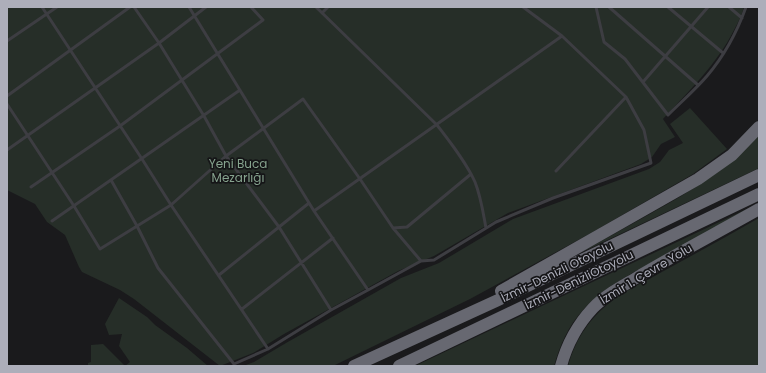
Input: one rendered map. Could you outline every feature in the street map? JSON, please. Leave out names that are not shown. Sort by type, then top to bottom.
[{"type":"highway","points":[[418,337],[460,310],[494,294],[546,266],[698,179],[732,155],[759,127]]},
{"type":"highway","name":"İzmir-Denizli Otoyolu","points":[[354,366],[561,271],[759,175]]},
{"type":"highway","name":"İzmir-DenizliOtoyolu","points":[[399,366],[759,194]]},
{"type":"highway","name":"İzmir 1. Çevre Yolu","points":[[561,366],[567,347],[578,326],[594,307],[616,291],[659,265],[759,210]]},
{"type":"lane","points":[[42,7],[171,205],[268,349]]},
{"type":"lane","points":[[7,41],[57,7]]},
{"type":"lane","points":[[7,96],[130,7]]},
{"type":"lane","points":[[134,7],[160,43],[226,156],[279,227],[331,310]]},
{"type":"lane","points":[[189,7],[314,211],[368,290]]},
{"type":"lane","points":[[7,150],[160,43],[206,7]]},
{"type":"lane","points":[[31,187],[120,126],[263,20],[251,7]]},
{"type":"lane","points":[[316,7],[437,125],[448,139],[471,174],[480,197],[486,228]]},
{"type":"lane","points":[[322,13],[328,7]]},
{"type":"lane","points":[[111,180],[137,226],[158,268],[234,364],[268,349],[331,310],[421,261],[434,260],[496,222],[553,198],[651,163],[644,130],[626,97],[562,36],[523,7]]},
{"type":"lane","points":[[596,7],[604,42],[625,59],[668,115],[707,76],[737,29],[746,7]]},
{"type":"lane","points":[[609,7],[698,85]]},
{"type":"lane","points":[[668,7],[723,53]]},
{"type":"lane","points":[[643,82],[708,7]]},
{"type":"lane","points":[[729,7],[742,18]]},
{"type":"lane","points":[[314,211],[562,36]]},
{"type":"lane","points":[[52,221],[240,90]]},
{"type":"lane","points":[[556,171],[626,97]]},
{"type":"lane","points":[[7,104],[74,206],[100,249],[171,205],[226,156],[303,99],[360,178],[393,228],[421,261]]},
{"type":"lane","points":[[393,228],[407,228],[471,174]]},
{"type":"lane","points":[[218,276],[309,203]]},
{"type":"lane","points":[[242,309],[333,238]]},
{"type":"green space","name":"Yeni Buca Mezarlığı","points":[[7,7],[744,7],[734,30],[711,66],[663,119],[675,137],[661,144],[652,157],[641,164],[508,213],[434,256],[398,271],[284,334],[253,353],[220,366],[134,299],[120,290],[82,272],[65,235],[47,222],[35,204],[7,190]]},
{"type":"green space","points":[[690,108],[727,149],[693,174],[591,233],[470,299],[333,366],[243,366],[254,362],[401,278],[439,263],[513,219],[649,169],[660,162],[669,150],[683,143],[670,124]]},
{"type":"green space","points":[[759,135],[759,168],[578,254],[665,206],[708,179],[735,159]]},
{"type":"green space","points":[[751,207],[633,273],[601,293],[583,310],[569,329],[562,343],[554,366],[415,366]]},
{"type":"green space","points":[[759,218],[759,366],[568,366],[574,349],[583,332],[600,311],[613,300]]},
{"type":"green space","points":[[119,298],[147,317],[155,325],[187,348],[208,366],[125,366],[130,362],[119,346],[122,334],[109,335],[105,324]]},
{"type":"green space","points":[[103,344],[125,366],[88,366],[88,363],[91,362],[91,345]]}]
